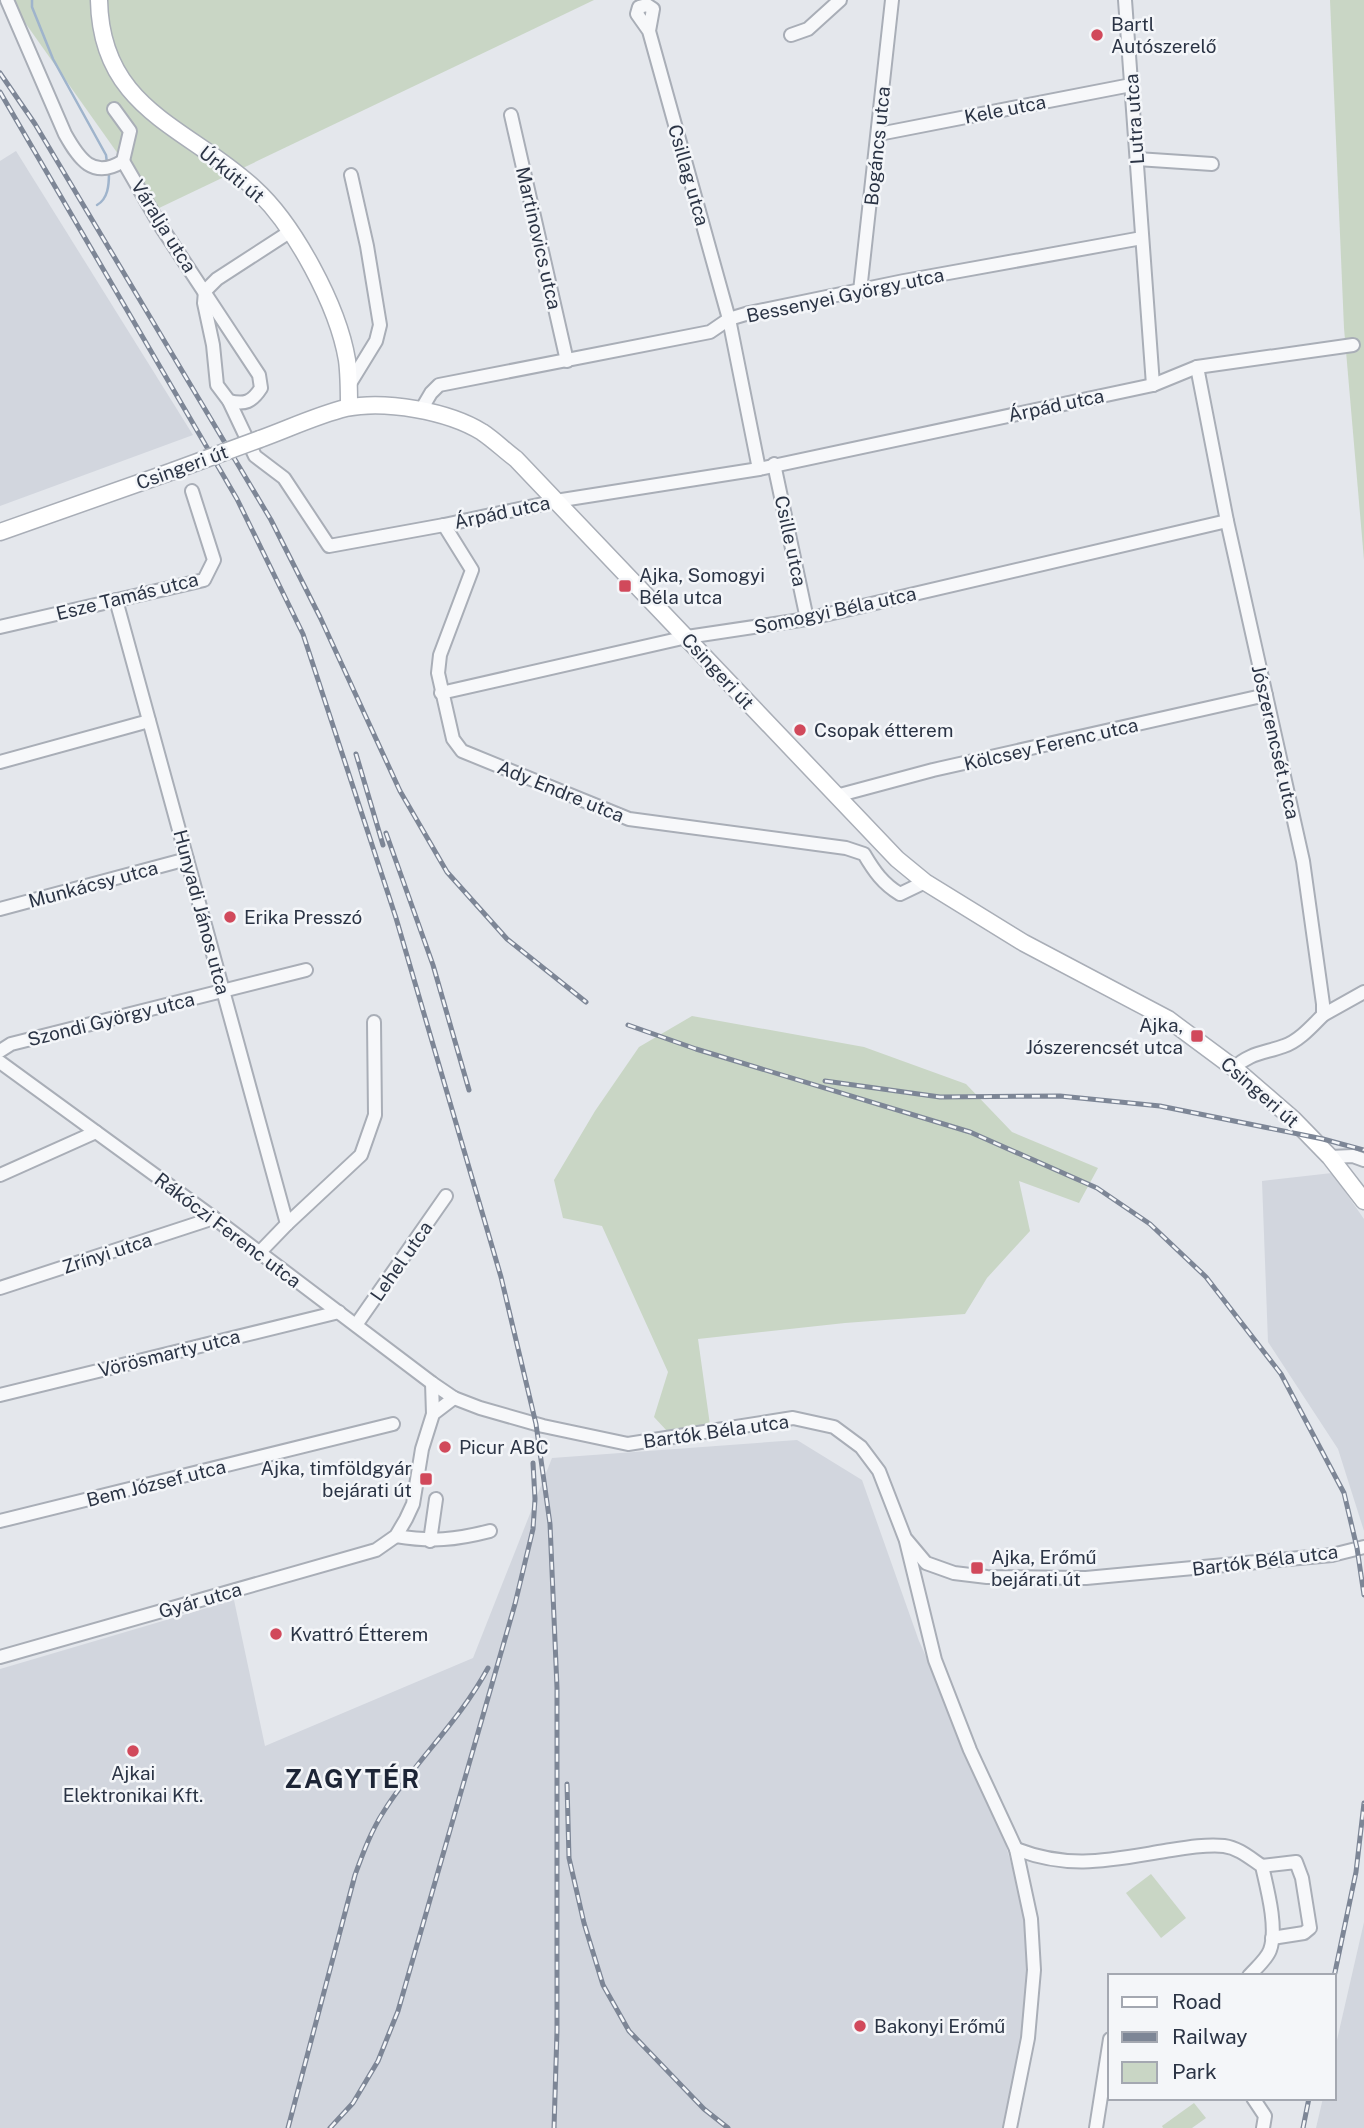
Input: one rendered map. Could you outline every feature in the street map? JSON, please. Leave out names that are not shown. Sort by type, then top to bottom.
[{"type":"main road","name":"Úrkúti út","points":[[99,0],[100,31],[107,50],[116,69],[138,100],[254,188],[291,231],[313,271],[338,327],[347,359],[349,408]]},
{"type":"main road","name":"Csingeri út","points":[[0,532],[349,408],[378,406],[421,410],[481,431],[516,458],[897,859],[925,882],[1024,943],[1168,1018],[1234,1068],[1293,1119],[1330,1157],[1364,1201]]},
{"type":"street","points":[[7,0],[65,134],[84,162],[101,169],[123,161],[130,131],[114,109]]},
{"type":"street","points":[[791,34],[808,29],[840,0]]},
{"type":"street","name":"Bogáncs utca","points":[[860,291],[892,0]]},
{"type":"street","name":"Lutra utca","points":[[1125,0],[1142,238]]},
{"type":"street","name":"Csillag utca","points":[[649,32],[729,319]]},
{"type":"street","name":"Kele utca","points":[[879,134],[1131,85]]},
{"type":"street","name":"Martinovics utca","points":[[511,115],[567,361]]},
{"type":"street","points":[[1137,159],[1212,164]]},
{"type":"street","name":"Váralja utca","points":[[123,161],[160,225],[259,375],[261,388],[248,402],[241,404],[229,401]]},
{"type":"street","points":[[349,386],[376,341],[380,326],[351,175]]},
{"type":"street","name":"Váralja utca","points":[[291,231],[217,279],[205,291],[204,303],[213,345],[217,385],[229,401],[255,456],[284,478],[329,546]]},
{"type":"street","points":[[1142,238],[1153,384]]},
{"type":"street","name":"Bessenyei György utca","points":[[421,410],[439,385],[710,332],[729,319],[749,313],[1142,238]]},
{"type":"street","points":[[729,319],[759,469]]},
{"type":"street","name":"Árpád utca","points":[[329,546],[556,501],[759,469],[1153,384],[1197,367],[1353,345]]},
{"type":"street","name":"Jószerencsét utca","points":[[1197,367],[1227,521],[1303,860],[1322,1015]]},
{"type":"street","name":"Csille utca","points":[[774,464],[807,619]]},
{"type":"street","name":"Esze Tamás utca","points":[[0,627],[204,580],[214,560],[192,491]]},
{"type":"street","name":"Somogyi Béla utca","points":[[442,693],[687,637],[807,619],[1227,521]]},
{"type":"street","name":"Ady Endre utca","points":[[444,525],[472,569],[440,655],[438,673],[453,739],[462,751],[629,819],[846,848],[864,854],[876,874],[889,888],[900,894],[925,882]]},
{"type":"street","name":"Hunyadi János utca","points":[[116,600],[287,1224]]},
{"type":"street","name":"Kölcsey Ferenc utca","points":[[836,796],[933,770],[1266,695]]},
{"type":"street","points":[[0,762],[149,721]]},
{"type":"street","name":"Munkácsy utca","points":[[0,909],[187,859]]},
{"type":"street","name":"Szondi György utca","points":[[0,1051],[10,1044],[306,970]]},
{"type":"street","points":[[1234,1068],[1256,1053],[1286,1046],[1307,1031],[1322,1015],[1364,992]]},
{"type":"street","points":[[259,1254],[360,1155],[375,1115],[374,1022]]},
{"type":"street","name":"Rákóczi Ferenc utca","points":[[0,1062],[454,1398]]},
{"type":"street","points":[[0,1175],[96,1132]]},
{"type":"street","points":[[1330,1157],[1353,1156],[1364,1160]]},
{"type":"street","name":"Lehel utca","points":[[356,1325],[446,1196]]},
{"type":"street","name":"Zrínyi utca","points":[[0,1288],[214,1219]]},
{"type":"street","name":"Vörösmarty utca","points":[[0,1395],[339,1312]]},
{"type":"street","points":[[432,1383],[433,1414],[422,1449],[413,1504],[396,1536],[430,1541],[457,1540],[490,1531]]},
{"type":"street","points":[[433,1414],[454,1398]]},
{"type":"street","name":"Bartók Béla utca","points":[[454,1398],[530,1423],[628,1444],[793,1418],[834,1427],[861,1447],[879,1471],[905,1538],[926,1563],[954,1573],[987,1577],[1100,1577],[1332,1555],[1364,1547]]},
{"type":"street","name":"Bem József utca","points":[[0,1521],[393,1424]]},
{"type":"street","points":[[430,1541],[436,1499]]},
{"type":"street","name":"Gyár utca","points":[[0,1657],[376,1550],[396,1536]]},
{"type":"street","points":[[905,1538],[935,1660],[1016,1849],[1031,1919],[1034,1970],[1028,2038],[1010,2128]]},
{"type":"street","points":[[1016,1849],[1041,1859],[1069,1863],[1119,1859],[1189,1847],[1225,1846],[1239,1850],[1262,1866],[1270,1899],[1270,1952],[1250,1974]]},
{"type":"street","points":[[1262,1866],[1296,1862],[1302,1878],[1310,1928],[1304,1933],[1272,1938]]},
{"type":"street","points":[[1096,2128],[1108,2052]]},
{"type":"street","points":[[1255,2100],[1265,2116],[1263,2128]]},
{"type":"shaded area","points":[[16,151],[193,435],[0,506],[0,161]]},
{"type":"shaded area","points":[[1332,1173],[1364,1219],[1364,1531],[1338,1449],[1268,1342],[1262,1181]]},
{"type":"shaded area","points":[[797,1440],[862,1480],[919,1641],[998,1817],[1028,1924],[1028,2015],[1008,2128],[0,2128],[0,1669],[234,1600],[265,1746],[473,1658],[552,1458]]},
{"type":"shaded area","points":[[1364,1922],[1364,2128],[1316,2128],[1323,2100],[1336,2100],[1336,2044]]},
{"type":"green space","points":[[9,0],[594,0],[157,209]]},
{"type":"green space","points":[[1330,0],[1364,0],[1364,560],[1344,328]]},
{"type":"green space","points":[[692,1016],[864,1047],[966,1084],[1012,1132],[1098,1168],[1079,1203],[1019,1181],[1030,1231],[987,1278],[965,1314],[845,1323],[698,1339],[710,1425],[667,1431],[654,1417],[668,1372],[602,1226],[563,1218],[554,1180],[595,1111],[639,1047]]},
{"type":"green space","points":[[1151,1874],[1186,1918],[1161,1938],[1126,1893]]},
{"type":"green space","points":[[1194,2103],[1206,2118],[1192,2128],[1163,2128],[1162,2126]]},
{"type":"waterway","points":[[32,0],[32,7],[53,59],[106,155],[107,163]]},
{"type":"waterway","points":[[97,205],[106,195],[109,173]]},
{"type":"railway","points":[[0,73],[35,124],[271,520],[320,617],[400,791],[447,872],[507,939],[586,1002]]},
{"type":"railway","points":[[0,92],[237,499],[303,634],[396,918],[501,1277],[536,1424],[550,1524],[557,1688],[557,2031],[554,2128]]},
{"type":"railway","points":[[356,754],[383,845]]},
{"type":"railway","points":[[386,833],[433,965],[469,1090]]},
{"type":"railway","points":[[628,1025],[696,1049],[970,1132],[1097,1188],[1150,1224],[1206,1277],[1281,1374],[1344,1493],[1357,1548],[1364,1595]]},
{"type":"railway","points":[[825,1081],[940,1097],[1060,1096],[1160,1106],[1323,1139],[1364,1150]]},
{"type":"railway","points":[[330,2128],[353,2103],[378,2061],[398,2011],[515,1604],[533,1529],[533,1463]]},
{"type":"railway","points":[[288,2128],[355,1875],[368,1842],[396,1792],[464,1706],[488,1668]]},
{"type":"railway","points":[[567,1784],[569,1858],[584,1923],[603,1985],[629,2031],[704,2109],[728,2128]]},
{"type":"railway","points":[[1335,1974],[1356,1872],[1364,1803]]},
{"type":"railway","points":[[1303,2128],[1309,2100]]},
{"type":"place","name":"Bartl Autószerelő","points":[[1097,35]]},
{"type":"place","name":"Ajka, Somogyi Béla utca","points":[[625,586]]},
{"type":"place","name":"Csopak étterem","points":[[800,730]]},
{"type":"place","name":"Erika Presszó","points":[[230,917]]},
{"type":"place","name":"Ajka, Jószerencsét utca","points":[[1197,1036]]},
{"type":"place","name":"Picur ABC","points":[[445,1447]]},
{"type":"place","name":"Ajka, timföldgyár bejárati út","points":[[426,1479]]},
{"type":"place","name":"Ajka, Erőmű bejárati út","points":[[977,1568]]},
{"type":"place","name":"Kvattró Étterem","points":[[276,1634]]},
{"type":"place","name":"Ajkai Elektronikai Kft.","points":[[133,1751]]},
{"type":"place","name":"Bakonyi Erőmű","points":[[860,2026]]},
{"type":"district","name":"ZAGYTÉR","points":[[353,1779]]}]
